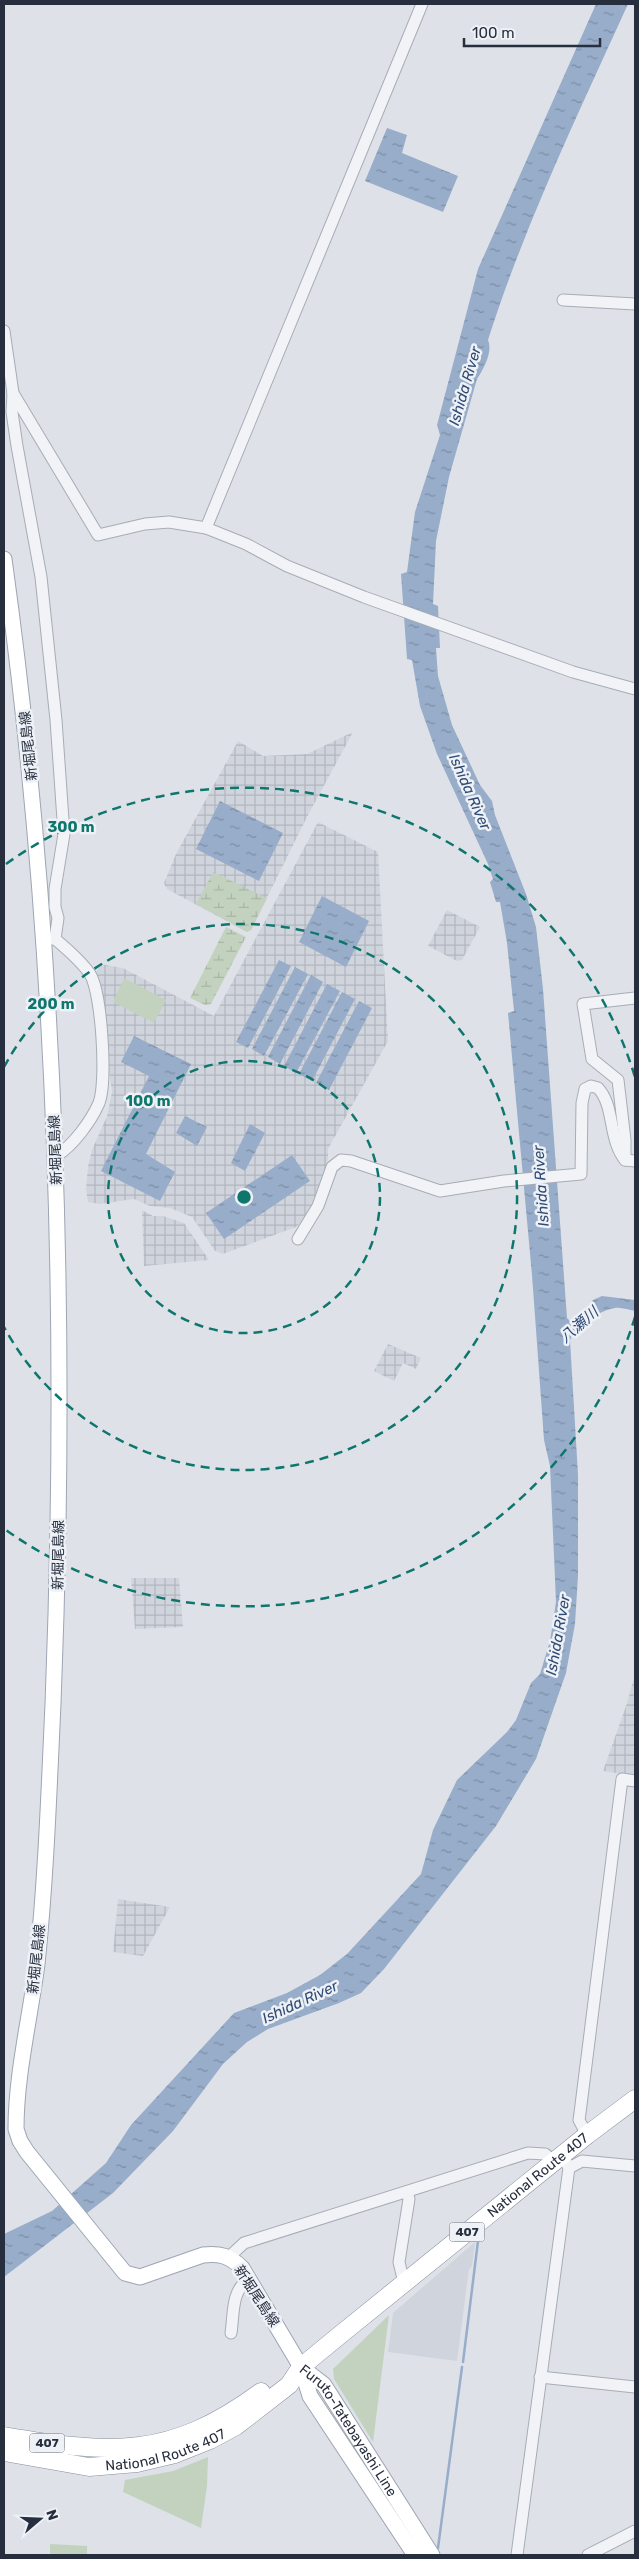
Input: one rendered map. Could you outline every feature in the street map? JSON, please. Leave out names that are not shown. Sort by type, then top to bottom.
[{"type":"highway","name":"National Route 407","points":[[4,2452],[89,2467],[154,2460],[194,2447],[236,2426],[288,2384],[302,2367],[404,2283],[562,2161],[587,2135],[635,2098]]},
{"type":"highway","name":"National Route 407","points":[[4,2436],[90,2449],[134,2448],[164,2442],[214,2423],[244,2405],[282,2376],[302,2367]]},
{"type":"main road","name":"新堀尾島線","points":[[4,559],[50,939],[61,1360],[58,1573],[45,1857],[37,1962],[16,2129],[20,2141],[129,2275],[140,2277],[203,2255],[220,2254],[229,2257],[242,2268],[302,2367]]},
{"type":"main road","name":"Furuto-Tatebayashi Line","points":[[302,2367],[310,2396],[415,2555]]},
{"type":"main road","name":"Furuto-Tatebayashi Line","points":[[302,2367],[324,2385],[432,2555]]},
{"type":"street","points":[[206,528],[422,4]]},
{"type":"street","points":[[563,300],[635,304]]},
{"type":"street","points":[[4,331],[13,393],[12,412],[17,446],[41,577],[62,799],[64,834],[55,889],[55,907],[58,918],[50,939],[90,975],[97,995],[102,1056],[102,1091],[99,1102],[69,1146],[56,1156]]},
{"type":"street","points":[[13,393],[98,535],[145,524],[169,522],[206,528],[246,544],[287,566],[379,603],[463,631],[573,672],[635,690]]},
{"type":"street","points":[[630,1160],[620,1088],[615,1076],[592,1058],[583,1004],[635,998]]},
{"type":"street","points":[[298,1239],[318,1206],[332,1166],[341,1160],[351,1161],[440,1191],[512,1180],[578,1176],[582,1172],[582,1103],[585,1089],[591,1086],[598,1088],[604,1097],[615,1143],[630,1160]]},
{"type":"street","points":[[587,2135],[579,2120],[622,1780],[635,1781]]},
{"type":"street","points":[[229,2257],[244,2243],[528,2153],[545,2154],[562,2161],[635,2166]]},
{"type":"street","points":[[517,2555],[540,2377],[562,2161]]},
{"type":"street","points":[[404,2283],[399,2262],[408,2198],[407,2192]]},
{"type":"street","points":[[232,2333],[236,2292],[240,2285],[249,2279]]},
{"type":"street","points":[[540,2377],[635,2387]]},
{"type":"street","points":[[588,2555],[635,2531]]},
{"type":"shaded area","points":[[353,732],[307,817],[251,930],[247,932],[167,889],[164,883],[176,854],[238,741],[263,756],[307,754]]},
{"type":"shaded area","points":[[318,822],[378,852],[388,1041],[328,1149],[328,1160],[307,1217],[296,1227],[223,1254],[215,1251],[192,1217],[170,1208],[150,1206],[134,1199],[100,1204],[88,1202],[86,1189],[88,1166],[92,1150],[107,1116],[112,1092],[95,973],[99,967],[105,965],[123,968],[214,1016]]},
{"type":"shaded area","points":[[447,910],[480,927],[462,960],[457,961],[428,946]]},
{"type":"shaded area","points":[[142,1210],[153,1216],[163,1216],[184,1223],[209,1260],[144,1266]]},
{"type":"shaded area","points":[[388,1344],[421,1358],[416,1369],[403,1363],[394,1381],[374,1371]]},
{"type":"shaded area","points":[[131,1578],[179,1578],[183,1627],[135,1629]]},
{"type":"shaded area","points":[[635,1674],[635,1776],[603,1771],[627,1703]]},
{"type":"shaded area","points":[[118,1899],[170,1907],[143,1956],[113,1952]]},
{"type":"shaded area","points":[[475,2242],[472,2266],[469,2269],[457,2361],[388,2352],[393,2313]]},
{"type":"green space","points":[[213,872],[267,898],[251,930],[247,932],[196,904]]},
{"type":"green space","points":[[226,927],[246,937],[211,1004],[205,1005],[190,998]]},
{"type":"green space","points":[[124,978],[166,1000],[154,1023],[113,1002]]},
{"type":"green space","points":[[389,2315],[373,2442],[334,2379],[333,2369]]},
{"type":"green space","points":[[208,2457],[207,2486],[201,2528],[123,2492],[125,2480],[173,2471]]},
{"type":"green space","points":[[50,2544],[87,2546],[87,2555],[50,2555]]},
{"type":"water","points":[[596,4],[628,4],[535,212],[488,340],[489,355],[477,379],[449,477],[436,541],[433,604],[438,606],[440,648],[436,648],[438,676],[452,725],[480,785],[492,801],[495,815],[526,894],[536,927],[543,989],[567,1318],[570,1321],[581,1318],[593,1300],[602,1296],[635,1300],[635,1311],[617,1308],[602,1312],[583,1324],[570,1340],[578,1475],[578,1576],[575,1624],[566,1673],[536,1759],[496,1826],[384,1969],[361,1993],[268,2029],[247,2042],[223,2064],[173,2131],[113,2193],[4,2277],[4,2234],[52,2211],[106,2163],[131,2125],[234,2013],[287,1993],[320,1975],[347,1954],[421,1874],[433,1830],[457,1780],[507,1732],[516,1720],[531,1683],[540,1674],[550,1641],[556,1602],[550,1466],[544,1440],[532,1275],[508,1013],[514,1011],[507,943],[500,902],[496,902],[490,882],[493,879],[488,864],[437,754],[420,706],[412,660],[407,659],[401,574],[407,572],[415,512],[440,435],[437,425],[478,269]]},
{"type":"water","points":[[387,128],[407,135],[402,153],[458,176],[443,212],[365,181]]},
{"type":"water","points":[[220,801],[283,833],[259,881],[196,849]]},
{"type":"water","points":[[322,896],[369,921],[346,967],[299,942]]},
{"type":"water","points":[[279,960],[291,966],[248,1048],[236,1042]]},
{"type":"water","points":[[295,967],[308,974],[264,1056],[252,1049]]},
{"type":"water","points":[[311,975],[323,982],[280,1064],[268,1057]]},
{"type":"water","points":[[327,984],[340,991],[296,1073],[284,1066]]},
{"type":"water","points":[[342,992],[355,999],[312,1081],[299,1074]]},
{"type":"water","points":[[359,1001],[372,1008],[329,1090],[316,1083]]},
{"type":"water","points":[[134,1036],[191,1064],[146,1154],[175,1172],[160,1201],[101,1171],[149,1076],[121,1062]]},
{"type":"water","points":[[185,1116],[207,1127],[197,1146],[176,1133]]},
{"type":"water","points":[[250,1124],[265,1133],[245,1171],[231,1163]]},
{"type":"water","points":[[292,1155],[310,1181],[224,1239],[206,1213]]},
{"type":"waterway","points":[[463,2362],[478,2241]]},
{"type":"waterway","points":[[438,2548],[462,2367]]},
{"type":"water label","name":"Ishida River","points":[[465,386]]},
{"type":"water label","name":"Ishida River","points":[[470,792]]},
{"type":"water label","name":"Ishida River","points":[[541,1186]]},
{"type":"water label","name":"八瀬川","points":[[579,1325]]},
{"type":"water label","name":"Ishida River","points":[[558,1635]]},
{"type":"water label","name":"Ishida River","points":[[300,2002]]}]
